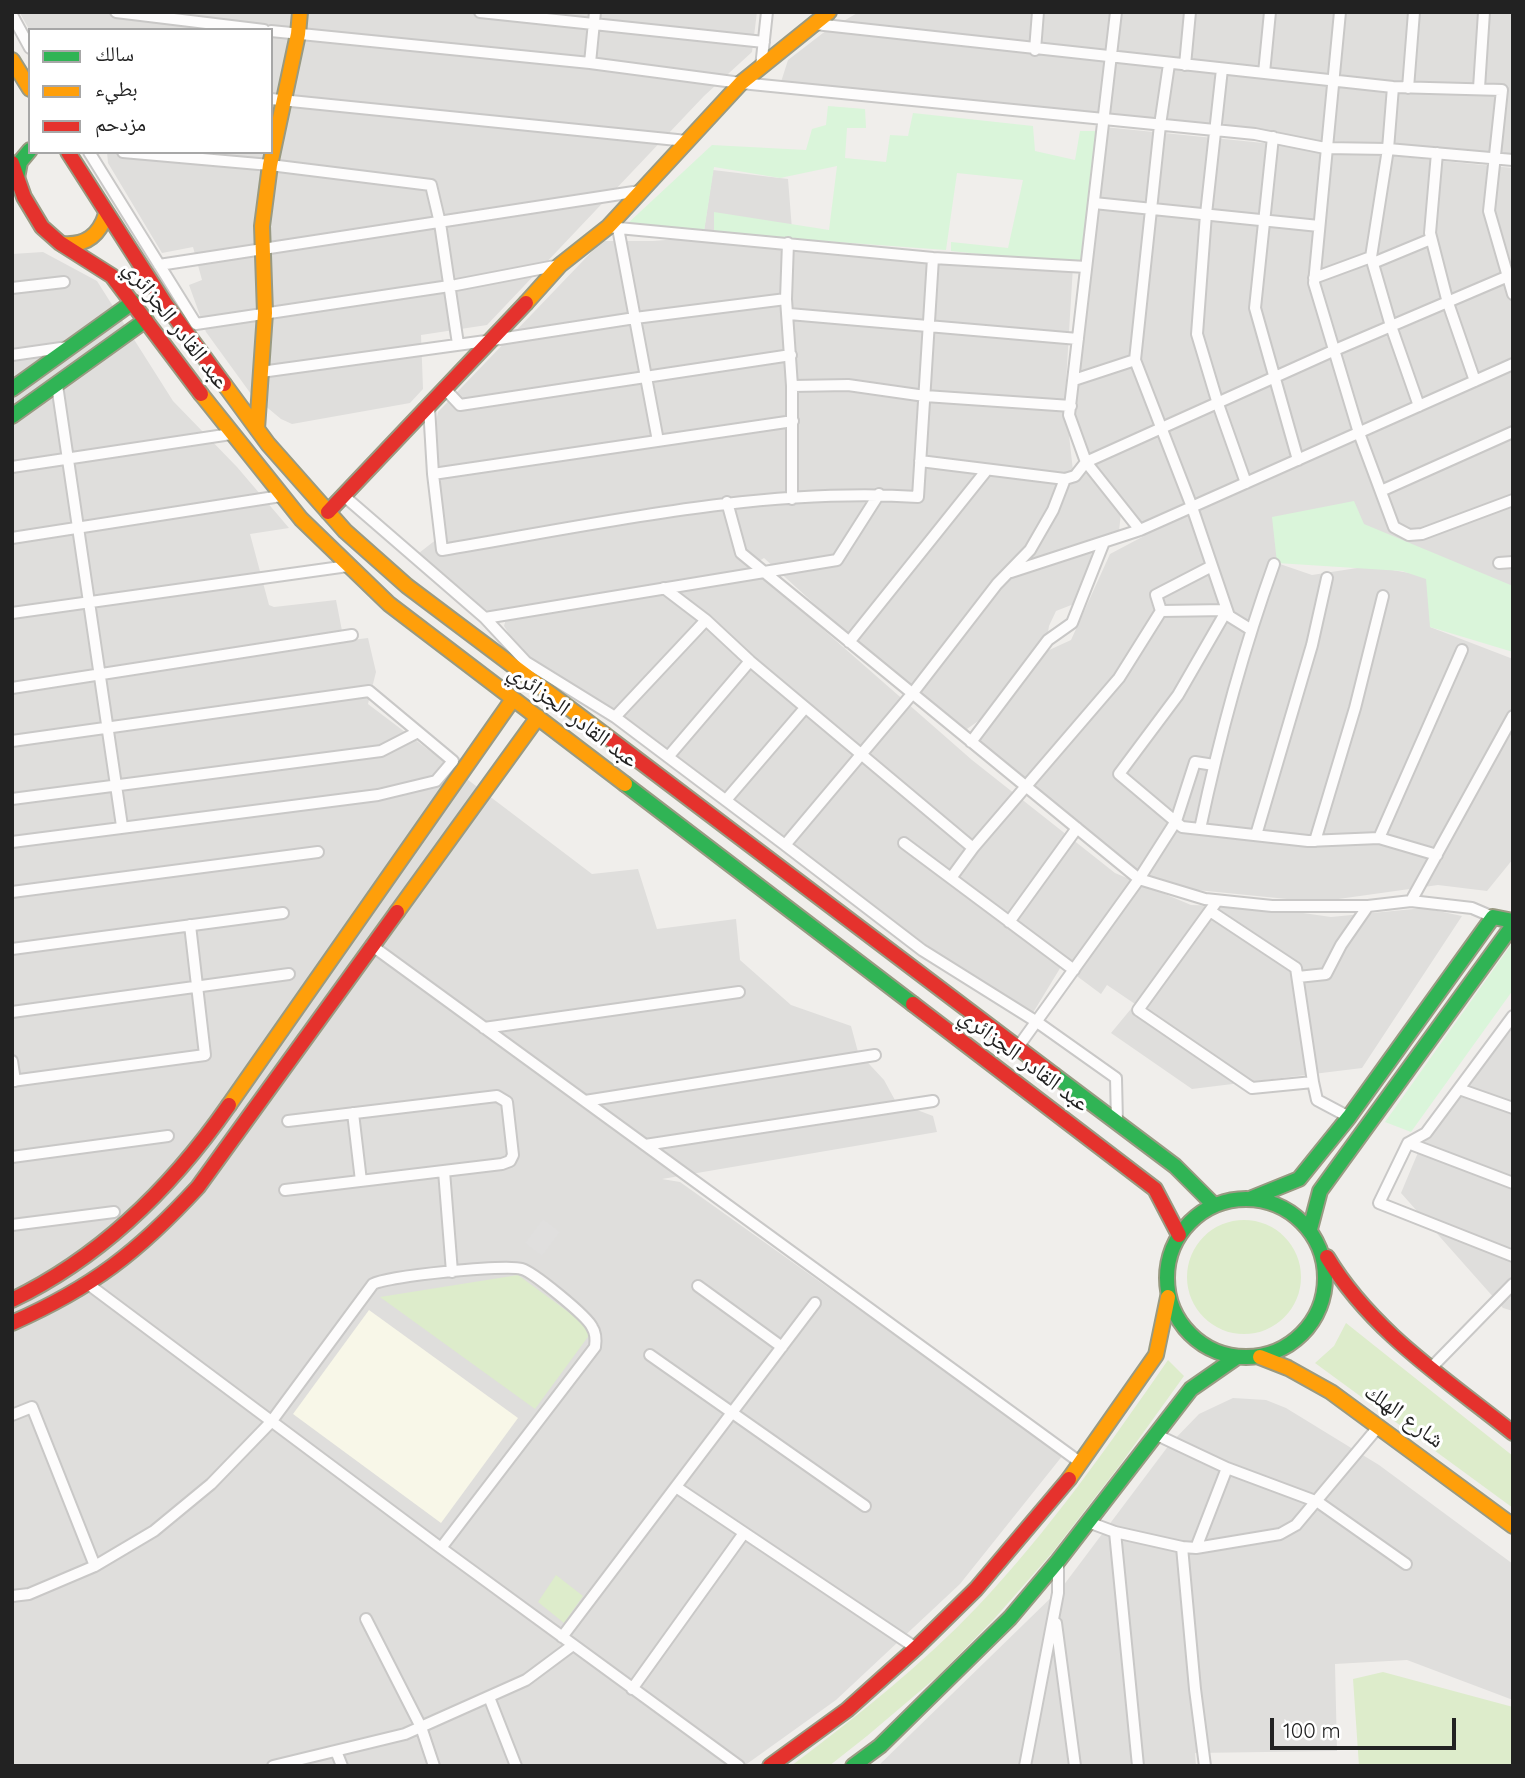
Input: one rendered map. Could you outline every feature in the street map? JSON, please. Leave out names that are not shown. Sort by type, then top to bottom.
[{"type":"main road","points":[[273,137],[277,100],[298,34],[300,12]]},
{"type":"main road","points":[[328,512],[493,341],[560,265],[613,227],[640,191],[741,83],[829,12]]},
{"type":"main road","points":[[12,60],[28,86]]},
{"type":"main road","points":[[15,171],[28,153]]},
{"type":"main road","name":"عبد القادر الجزائري","points":[[69,154],[166,305],[257,429],[345,531],[407,586],[1175,1166],[1214,1205]]},
{"type":"main road","points":[[257,429],[265,313],[262,226],[271,154]]},
{"type":"main road","name":"عبد القادر الجزائري","points":[[15,171],[32,215],[61,244],[85,256],[112,275],[281,496],[388,604],[1155,1189],[1179,1235]]},
{"type":"main road","points":[[61,244],[71,246],[91,239],[103,224],[106,214]]},
{"type":"main road","points":[[12,389],[133,302]]},
{"type":"main road","points":[[12,416],[146,320]]},
{"type":"main road","points":[[12,1300],[58,1276],[97,1249],[142,1212],[179,1172],[278,1037],[513,699]]},
{"type":"main road","points":[[12,1323],[58,1302],[131,1254],[161,1227],[198,1187],[538,717]]},
{"type":"main road","points":[[1252,1198],[1299,1179],[1349,1117],[1493,917],[1513,923],[1320,1191],[1310,1229]]},
{"type":"main road","points":[[1320,1247],[1326,1270],[1325,1294],[1317,1317],[1302,1335],[1282,1349],[1260,1357],[1237,1357],[1213,1351],[1193,1338],[1178,1320],[1168,1297],[1168,1260],[1179,1235],[1197,1215],[1214,1205],[1233,1199],[1252,1198],[1275,1203],[1295,1214],[1310,1229],[1344,1285],[1382,1328],[1513,1433]]},
{"type":"main road","points":[[770,1766],[847,1710],[976,1589],[1081,1463],[1156,1355],[1168,1297]]},
{"type":"main road","points":[[853,1766],[880,1746],[1010,1618],[1058,1561],[1191,1389],[1237,1357]]},
{"type":"main road","name":"شارع الهلك","points":[[1260,1357],[1288,1368],[1331,1392],[1513,1526]]},
{"type":"street","points":[[116,12],[248,28]]},
{"type":"street","points":[[480,12],[764,42]]},
{"type":"street","points":[[590,63],[595,12]]},
{"type":"street","points":[[761,68],[767,12]]},
{"type":"street","points":[[1035,50],[1038,12]]},
{"type":"street","points":[[1115,12],[1069,415],[1086,463],[1140,530]]},
{"type":"street","points":[[1185,65],[1189,12]]},
{"type":"street","points":[[1264,73],[1270,12]]},
{"type":"street","points":[[1340,12],[1314,283],[1359,433],[1394,527],[1409,535],[1422,534],[1513,500]]},
{"type":"street","points":[[1408,88],[1414,12]]},
{"type":"street","points":[[1479,88],[1484,12]]},
{"type":"street","points":[[12,15],[28,44]]},
{"type":"street","points":[[815,24],[1393,87],[1502,90],[1489,211],[1510,275],[1513,294]]},
{"type":"street","points":[[273,31],[590,63],[741,83],[1216,130],[1273,137],[1325,148],[1388,149],[1513,160]]},
{"type":"street","points":[[1169,64],[1135,360],[1192,507],[1229,616],[1250,629]]},
{"type":"street","points":[[1222,69],[1206,214],[1197,334],[1218,404],[1247,483]]},
{"type":"street","points":[[1393,87],[1388,149],[1372,260],[1391,326],[1419,406]]},
{"type":"street","points":[[277,100],[687,141]]},
{"type":"street","points":[[1273,137],[1255,308],[1298,460]]},
{"type":"street","points":[[1437,153],[1430,233],[1448,303],[1475,381]]},
{"type":"street","points":[[90,154],[196,324],[450,285],[560,265]]},
{"type":"street","points":[[146,154],[270,165],[431,185],[440,223],[458,344]]},
{"type":"street","points":[[159,265],[640,191]]},
{"type":"street","points":[[1094,203],[1319,226]]},
{"type":"street","points":[[658,441],[635,318],[613,227],[933,258],[1087,267]]},
{"type":"street","points":[[1314,278],[1431,239]]},
{"type":"street","points":[[788,243],[786,299],[792,386],[792,499]]},
{"type":"street","points":[[429,407],[433,474],[443,550],[727,502],[879,494],[918,497],[933,258]]},
{"type":"street","points":[[920,461],[1065,479],[1076,476],[1086,463],[1335,350],[1510,275]]},
{"type":"street","points":[[12,288],[64,282]]},
{"type":"street","points":[[261,372],[786,299]]},
{"type":"street","points":[[789,314],[1078,339]]},
{"type":"street","points":[[12,355],[72,346]]},
{"type":"street","points":[[446,390],[460,405],[791,355]]},
{"type":"street","points":[[1074,380],[1135,360]]},
{"type":"street","points":[[1007,573],[1140,530],[1513,364]]},
{"type":"street","points":[[57,385],[122,826]]},
{"type":"street","points":[[792,386],[848,385],[925,396],[1071,406]]},
{"type":"street","points":[[433,474],[793,421]]},
{"type":"street","points":[[1381,491],[1513,432]]},
{"type":"street","points":[[12,467],[231,434]]},
{"type":"street","points":[[849,642],[986,471]]},
{"type":"street","points":[[785,845],[912,694],[1007,573],[1030,550],[1053,509],[1065,479]]},
{"type":"street","points":[[485,618],[836,560],[879,494]]},
{"type":"street","points":[[12,538],[281,496]]},
{"type":"street","points":[[344,496],[485,618],[526,662],[615,717],[922,950],[1037,1022],[1116,1078],[1117,1122]]},
{"type":"street","points":[[727,502],[741,553],[1139,879],[1205,900],[1272,906],[1368,906],[1411,901],[1472,908],[1493,917]]},
{"type":"street","points":[[971,742],[1048,640],[1072,623],[1104,542]]},
{"type":"street","points":[[1499,564],[1513,562]]},
{"type":"street","points":[[1200,829],[1250,629],[1274,564]]},
{"type":"street","points":[[12,613],[348,566]]},
{"type":"street","points":[[951,878],[1119,678],[1161,611],[1156,594],[1212,566]]},
{"type":"street","points":[[1256,835],[1312,645],[1327,578]]},
{"type":"street","points":[[664,588],[706,620],[860,755],[974,848]]},
{"type":"street","points":[[1315,841],[1383,596]]},
{"type":"street","points":[[1161,611],[1227,610]]},
{"type":"street","points":[[1227,610],[1178,695],[1119,774],[1182,827],[1315,841],[1378,838],[1437,855]]},
{"type":"street","points":[[615,717],[706,620]]},
{"type":"street","points":[[12,688],[352,635]]},
{"type":"street","points":[[1378,838],[1462,650]]},
{"type":"street","points":[[668,757],[750,661]]},
{"type":"street","points":[[12,741],[369,691],[453,761],[436,780],[378,795],[12,842]]},
{"type":"street","points":[[726,800],[805,708]]},
{"type":"street","points":[[1411,901],[1513,716]]},
{"type":"street","points":[[12,799],[382,751],[418,732]]},
{"type":"street","points":[[1018,1047],[1139,879],[1175,821],[1195,762],[1214,765]]},
{"type":"street","points":[[1009,922],[1077,828]]},
{"type":"street","points":[[904,843],[1074,970]]},
{"type":"street","points":[[12,892],[318,852]]},
{"type":"street","points":[[1217,901],[1138,1010],[1252,1088],[1313,1082]]},
{"type":"street","points":[[1298,977],[1326,974],[1341,945],[1368,906]]},
{"type":"street","points":[[1210,911],[1296,968],[1317,1100],[1349,1117]]},
{"type":"street","points":[[12,949],[283,913]]},
{"type":"street","points":[[12,1061],[14,1081],[205,1055],[191,925]]},
{"type":"street","points":[[371,945],[1081,1463]]},
{"type":"street","points":[[12,1012],[289,974]]},
{"type":"street","points":[[484,1028],[739,992]]},
{"type":"street","points":[[1513,1016],[1426,1133],[1408,1143],[1379,1203],[1513,1256]]},
{"type":"street","points":[[1500,1033],[1513,1038]]},
{"type":"street","points":[[585,1101],[875,1055]]},
{"type":"street","points":[[1459,1089],[1513,1108]]},
{"type":"street","points":[[285,1190],[502,1164],[510,1161],[513,1155],[507,1102],[493,1096],[288,1121]]},
{"type":"street","points":[[645,1145],[933,1101]]},
{"type":"street","points":[[353,1113],[361,1181]]},
{"type":"street","points":[[12,1157],[168,1136]]},
{"type":"street","points":[[1408,1143],[1513,1183]]},
{"type":"street","points":[[444,1171],[452,1272]]},
{"type":"street","points":[[12,1225],[114,1212]]},
{"type":"street","points":[[12,1596],[29,1594],[95,1566],[154,1531],[211,1484],[271,1422],[373,1284],[385,1279],[452,1272],[516,1268],[526,1270],[587,1319],[594,1329],[596,1341],[593,1353],[441,1548]]},
{"type":"street","points":[[88,1284],[441,1548],[632,1689],[733,1759],[739,1766]]},
{"type":"street","points":[[1431,1368],[1513,1284]]},
{"type":"street","points":[[698,1286],[782,1347]]},
{"type":"street","points":[[562,1637],[815,1303]]},
{"type":"street","points":[[650,1355],[864,1506]]},
{"type":"street","points":[[12,1415],[32,1407],[95,1566]]},
{"type":"street","points":[[1088,1522],[1115,1532],[1196,1548],[1280,1534],[1297,1525],[1379,1426]]},
{"type":"street","points":[[1157,1435],[1227,1468],[1318,1502],[1406,1564]]},
{"type":"street","points":[[1196,1548],[1227,1468]]},
{"type":"street","points":[[676,1487],[916,1648]]},
{"type":"street","points":[[1115,1532],[1138,1766]]},
{"type":"street","points":[[632,1689],[744,1533]]},
{"type":"street","points":[[1182,1547],[1205,1766]]},
{"type":"street","points":[[1025,1766],[1055,1612],[1058,1561]]},
{"type":"street","points":[[1055,1612],[1075,1766]]},
{"type":"street","points":[[366,1619],[421,1727],[434,1766]]},
{"type":"street","points":[[273,1766],[405,1734],[526,1680],[573,1645]]},
{"type":"street","points":[[488,1697],[516,1766]]},
{"type":"street","points":[[336,1751],[342,1766]]},
{"type":"shaded area","points":[[757,12],[752,52],[704,96],[487,325],[421,335],[423,389],[410,403],[292,424],[281,419],[251,394],[206,332],[189,285],[202,280],[193,247],[162,253],[108,163],[107,154],[273,154],[273,28],[28,28],[20,13]]},
{"type":"shaded area","points":[[859,12],[1481,12],[1475,88],[1501,91],[1493,154],[1446,148],[1319,140],[781,82],[788,60],[823,33]]},
{"type":"shaded area","points":[[1485,12],[1513,12],[1513,154],[1497,154],[1505,89],[1481,87]]},
{"type":"shaded area","points":[[1104,127],[1513,168],[1513,588],[1451,562],[1277,563],[1312,575],[1370,566],[1437,578],[1430,627],[1513,659],[1513,859],[1487,891],[1438,885],[1317,902],[1177,888],[1135,870],[976,743],[1047,651],[1071,640],[1110,554],[1144,536],[1089,469],[1075,421],[1076,384]]},
{"type":"shaded area","points":[[713,170],[788,179],[793,242],[1073,266],[1065,399],[1073,471],[1087,471],[1121,513],[1119,531],[1093,540],[1090,572],[1079,602],[1056,611],[1047,639],[987,715],[964,731],[865,650],[764,558],[743,571],[761,575],[972,760],[1115,873],[1191,905],[1261,907],[1331,917],[1424,908],[1462,916],[1362,1068],[1192,1089],[1111,1033],[1135,1004],[1107,985],[1101,994],[1062,965],[1031,1016],[956,966],[524,658],[504,626],[508,612],[555,604],[488,611],[432,570],[419,553],[442,535],[433,436],[438,412],[602,241],[703,237]]},
{"type":"shaded area","points":[[43,252],[97,281],[173,401],[237,467],[289,528],[250,534],[269,605],[274,607],[336,600],[344,641],[368,638],[376,672],[368,704],[592,874],[638,869],[657,929],[736,919],[740,960],[791,1005],[851,1026],[858,1052],[884,1080],[896,1102],[933,1116],[937,1132],[662,1179],[680,1182],[1063,1455],[960,1584],[836,1700],[744,1766],[12,1766],[12,254]]},
{"type":"shaded area","points":[[1513,1028],[1513,1311],[1503,1308],[1401,1193],[1430,1124]]},
{"type":"shaded area","points":[[543,1219],[560,1232],[542,1256],[525,1243]]},
{"type":"shaded area","points":[[369,1310],[518,1418],[441,1523],[293,1414]]},
{"type":"shaded area","points":[[1233,1398],[1266,1400],[1286,1408],[1379,1465],[1513,1564],[1513,1700],[1407,1660],[1335,1664],[1337,1751],[1195,1753],[1196,1766],[878,1766],[1063,1586],[1169,1445],[1199,1414]]},
{"type":"green space","points":[[828,106],[865,109],[866,128],[847,128],[845,158],[886,162],[890,135],[908,136],[913,113],[1033,126],[1035,151],[1075,160],[1080,131],[1099,131],[1083,265],[951,251],[951,242],[1008,248],[1023,180],[957,173],[946,250],[714,233],[714,212],[829,230],[837,166],[780,178],[714,167],[704,232],[626,225],[712,145],[806,150],[812,129],[826,125]]},
{"type":"green space","points":[[1354,501],[1364,524],[1513,586],[1513,652],[1430,627],[1426,579],[1402,571],[1277,563],[1272,517]]},
{"type":"green space","points":[[1513,942],[1513,990],[1411,1132],[1385,1122]]},
{"type":"green space","points":[[1244,1220],[1266,1224],[1284,1237],[1297,1255],[1301,1277],[1297,1299],[1284,1317],[1266,1330],[1244,1334],[1222,1330],[1204,1317],[1191,1299],[1187,1277],[1191,1255],[1204,1237],[1222,1224]]},
{"type":"green space","points":[[518,1275],[593,1330],[535,1409],[380,1297]]},
{"type":"green space","points":[[1346,1323],[1513,1456],[1513,1508],[1315,1363],[1334,1346]]},
{"type":"green space","points":[[1168,1360],[1184,1376],[1052,1553],[995,1618],[939,1675],[829,1766],[791,1766],[887,1690],[977,1607],[1054,1518]]},
{"type":"green space","points":[[556,1575],[583,1596],[564,1623],[538,1602]]},
{"type":"green space","points":[[1383,1672],[1513,1707],[1513,1766],[1359,1766],[1353,1679]]},
{"type":"traffic: fast","points":[[17,178],[20,162],[28,152]]},
{"type":"traffic: fast","points":[[12,389],[133,302]]},
{"type":"traffic: fast","points":[[12,416],[146,320]]},
{"type":"traffic: fast","points":[[625,784],[913,1004]]},
{"type":"traffic: fast","points":[[1252,1198],[1299,1179],[1349,1117],[1493,917],[1513,921]]},
{"type":"traffic: fast","points":[[1310,1229],[1320,1191],[1513,925]]},
{"type":"traffic: fast","points":[[1054,1075],[1175,1166],[1214,1205]]},
{"type":"traffic: fast","points":[[1246,1199],[1262,1200],[1276,1205],[1302,1222],[1319,1248],[1324,1262],[1325,1278],[1324,1294],[1319,1308],[1302,1334],[1276,1351],[1262,1356],[1246,1357],[1230,1356],[1216,1351],[1190,1334],[1173,1308],[1168,1294],[1167,1278],[1168,1262],[1173,1248],[1190,1222],[1216,1205],[1230,1200],[1246,1199]]},
{"type":"traffic: fast","points":[[853,1766],[880,1746],[1010,1618],[1058,1561],[1191,1389],[1237,1357]]},
{"type":"traffic: slow","points":[[273,151],[298,34],[300,12]]},
{"type":"traffic: slow","points":[[526,303],[560,265],[608,227],[741,83],[829,12]]},
{"type":"traffic: slow","points":[[12,60],[28,86]]},
{"type":"traffic: slow","points":[[257,429],[265,313],[262,226],[272,154]]},
{"type":"traffic: slow","points":[[62,244],[78,243],[90,238],[106,214]]},
{"type":"traffic: slow","points":[[224,384],[268,444],[345,531],[407,586],[605,735]]},
{"type":"traffic: slow","points":[[201,394],[301,519],[389,604],[625,784]]},
{"type":"traffic: slow","points":[[229,1105],[513,699]]},
{"type":"traffic: slow","points":[[397,912],[538,717]]},
{"type":"traffic: slow","points":[[1069,1479],[1156,1355],[1168,1297]]},
{"type":"traffic: slow","points":[[1260,1357],[1288,1368],[1331,1392],[1513,1526]]},
{"type":"traffic: jam","points":[[69,154],[166,305],[224,384]]},
{"type":"traffic: jam","points":[[12,163],[24,197],[42,227],[60,243],[112,276],[201,394]]},
{"type":"traffic: jam","points":[[328,512],[526,303]]},
{"type":"traffic: jam","points":[[605,735],[1054,1075]]},
{"type":"traffic: jam","points":[[12,1323],[67,1296],[113,1266],[155,1231],[198,1187],[397,912]]},
{"type":"traffic: jam","points":[[913,1004],[1155,1189],[1179,1235]]},
{"type":"traffic: jam","points":[[12,1300],[76,1262],[106,1241],[133,1217],[184,1164],[229,1105]]},
{"type":"traffic: jam","points":[[1327,1257],[1345,1284],[1388,1331],[1513,1433]]},
{"type":"traffic: jam","points":[[770,1766],[847,1710],[916,1648],[976,1589],[1069,1479]]}]
